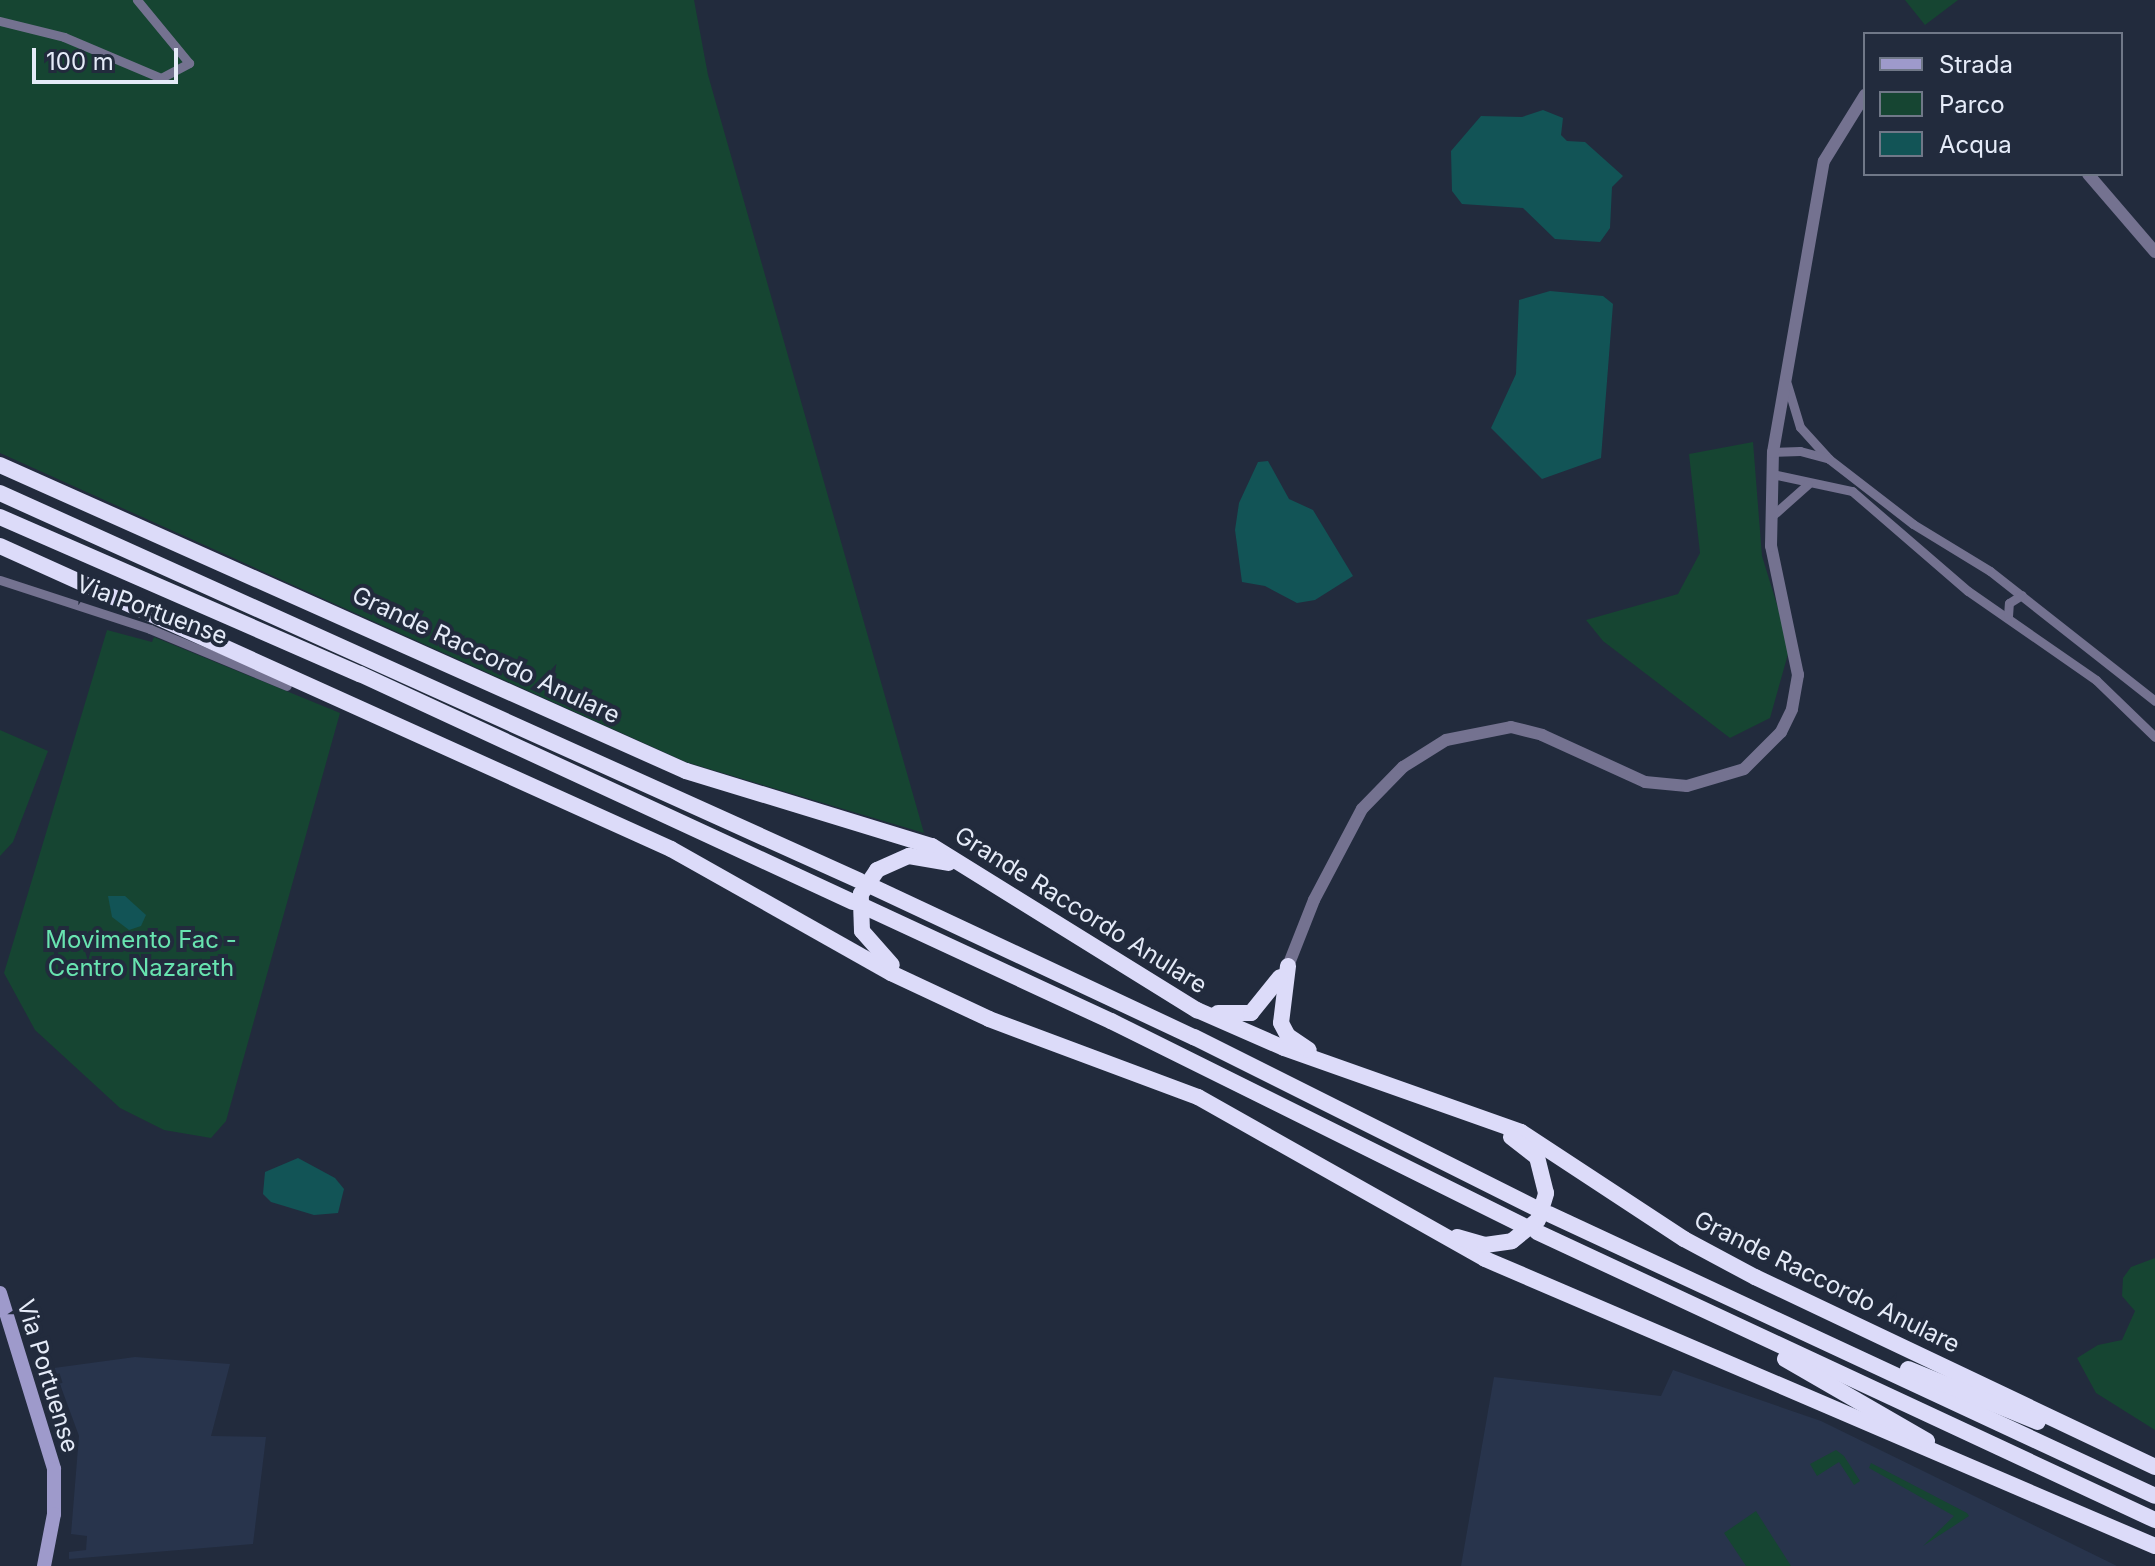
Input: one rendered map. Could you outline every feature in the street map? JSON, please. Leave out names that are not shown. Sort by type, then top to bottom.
[{"type":"highway","name":"Grande Raccordo Anulare","points":[[0,465],[686,771],[908,837],[1001,886],[1164,993],[1284,1048],[1380,1078],[1521,1132],[1684,1239],[1755,1277],[2153,1467]]},
{"type":"highway","name":"Grande Raccordo Anulare","points":[[0,493],[869,879],[1543,1212],[2155,1496]]},
{"type":"highway","points":[[0,517],[360,674],[1111,1021],[1700,1310],[2155,1520]]},
{"type":"highway","points":[[0,546],[671,849],[891,973],[950,1000],[1198,1097],[1421,1224],[1608,1315],[2049,1499]]},
{"type":"highway","points":[[950,1000],[883,958],[862,931],[860,900],[869,879],[896,859],[919,856],[954,865],[1001,886]]},
{"type":"highway","points":[[1164,993],[1217,1012],[1245,1016],[1260,1006],[1288,966]]},
{"type":"highway","points":[[1288,966],[1279,1013],[1288,1036],[1309,1050],[1380,1078]]},
{"type":"highway","points":[[1164,993],[1257,1043],[1517,1140],[1537,1157],[1546,1193],[1538,1220],[1512,1241],[1485,1245],[1421,1224]]},
{"type":"highway","points":[[1700,1310],[1942,1450],[2155,1547]]},
{"type":"highway","points":[[1820,1340],[1866,1351],[2153,1467]]},
{"type":"main road","name":"Via Portuense","points":[[0,1293],[54,1469],[54,1514],[44,1566]]},
{"type":"street","points":[[0,21],[64,37],[161,78],[189,63],[137,0]]},
{"type":"street","points":[[1288,966],[1314,900],[1362,809],[1403,767],[1446,740],[1490,728],[1527,731],[1645,782],[1673,786],[1725,778],[1759,757],[1787,721],[1798,675],[1769,523],[1773,452],[1824,161],[1863,98]]},
{"type":"street","points":[[2090,176],[2155,252]]},
{"type":"street","points":[[2140,232],[2155,244]]},
{"type":"street","points":[[1786,377],[1800,427],[1829,459],[1913,524],[2022,595],[2155,701]]},
{"type":"street","points":[[1773,452],[1800,451],[1829,459]]},
{"type":"street","points":[[1772,474],[1852,491],[1968,591],[2096,680],[2150,725],[2155,737]]},
{"type":"street","points":[[1769,523],[1784,500],[1811,482]]},
{"type":"street","name":"Via Portuense","points":[[0,580],[150,629],[287,686]]},
{"type":"street","points":[[2008,616],[2009,603],[2022,595]]},
{"type":"shaded area","points":[[135,1357],[230,1364],[211,1436],[266,1437],[253,1544],[69,1559],[69,1552],[86,1550],[87,1536],[71,1534],[79,1436],[54,1368]]},
{"type":"shaded area","points":[[1673,1370],[1821,1421],[2117,1566],[1461,1566],[1494,1377],[1661,1396]]},
{"type":"green space","points":[[0,0],[694,0],[708,75],[924,833],[686,762],[0,453]]},
{"type":"green space","points":[[1905,0],[1958,0],[1925,25]]},
{"type":"green space","points":[[1753,442],[1762,556],[1790,647],[1770,718],[1730,738],[1603,641],[1586,620],[1678,594],[1700,553],[1689,454]]},
{"type":"green space","name":"Movimento Fac - Centro Nazareth","points":[[107,630],[152,642],[154,637],[340,713],[226,1121],[211,1138],[164,1130],[120,1108],[35,1030],[4,973]]},
{"type":"green space","points":[[0,730],[48,751],[13,842],[0,856]]},
{"type":"green space","points":[[2155,1258],[2155,1430],[2096,1393],[2077,1358],[2098,1345],[2122,1340],[2135,1311],[2122,1296],[2123,1278],[2131,1267]]},
{"type":"green space","points":[[1836,1450],[1844,1456],[1860,1481],[1854,1485],[1839,1462],[1817,1476],[1810,1464]]},
{"type":"green space","points":[[1871,1463],[1969,1516],[1923,1546],[1954,1516],[1869,1468]]},
{"type":"green space","points":[[1756,1511],[1791,1566],[1746,1566],[1724,1533]]},
{"type":"water","points":[[1543,110],[1563,118],[1561,135],[1567,141],[1585,142],[1623,176],[1612,187],[1610,228],[1600,242],[1555,239],[1523,208],[1462,204],[1452,191],[1451,151],[1481,116],[1522,117]]},
{"type":"water","points":[[1550,291],[1603,296],[1613,304],[1601,458],[1542,479],[1491,428],[1516,374],[1519,300]]},
{"type":"water","points":[[1268,461],[1289,499],[1313,510],[1353,576],[1315,600],[1297,603],[1265,586],[1242,582],[1235,530],[1239,503],[1258,462]]},
{"type":"water","points":[[108,896],[125,896],[146,915],[141,926],[129,930],[112,917]]},
{"type":"water","points":[[298,1158],[335,1178],[344,1189],[338,1213],[314,1215],[271,1202],[263,1194],[265,1172]]}]
